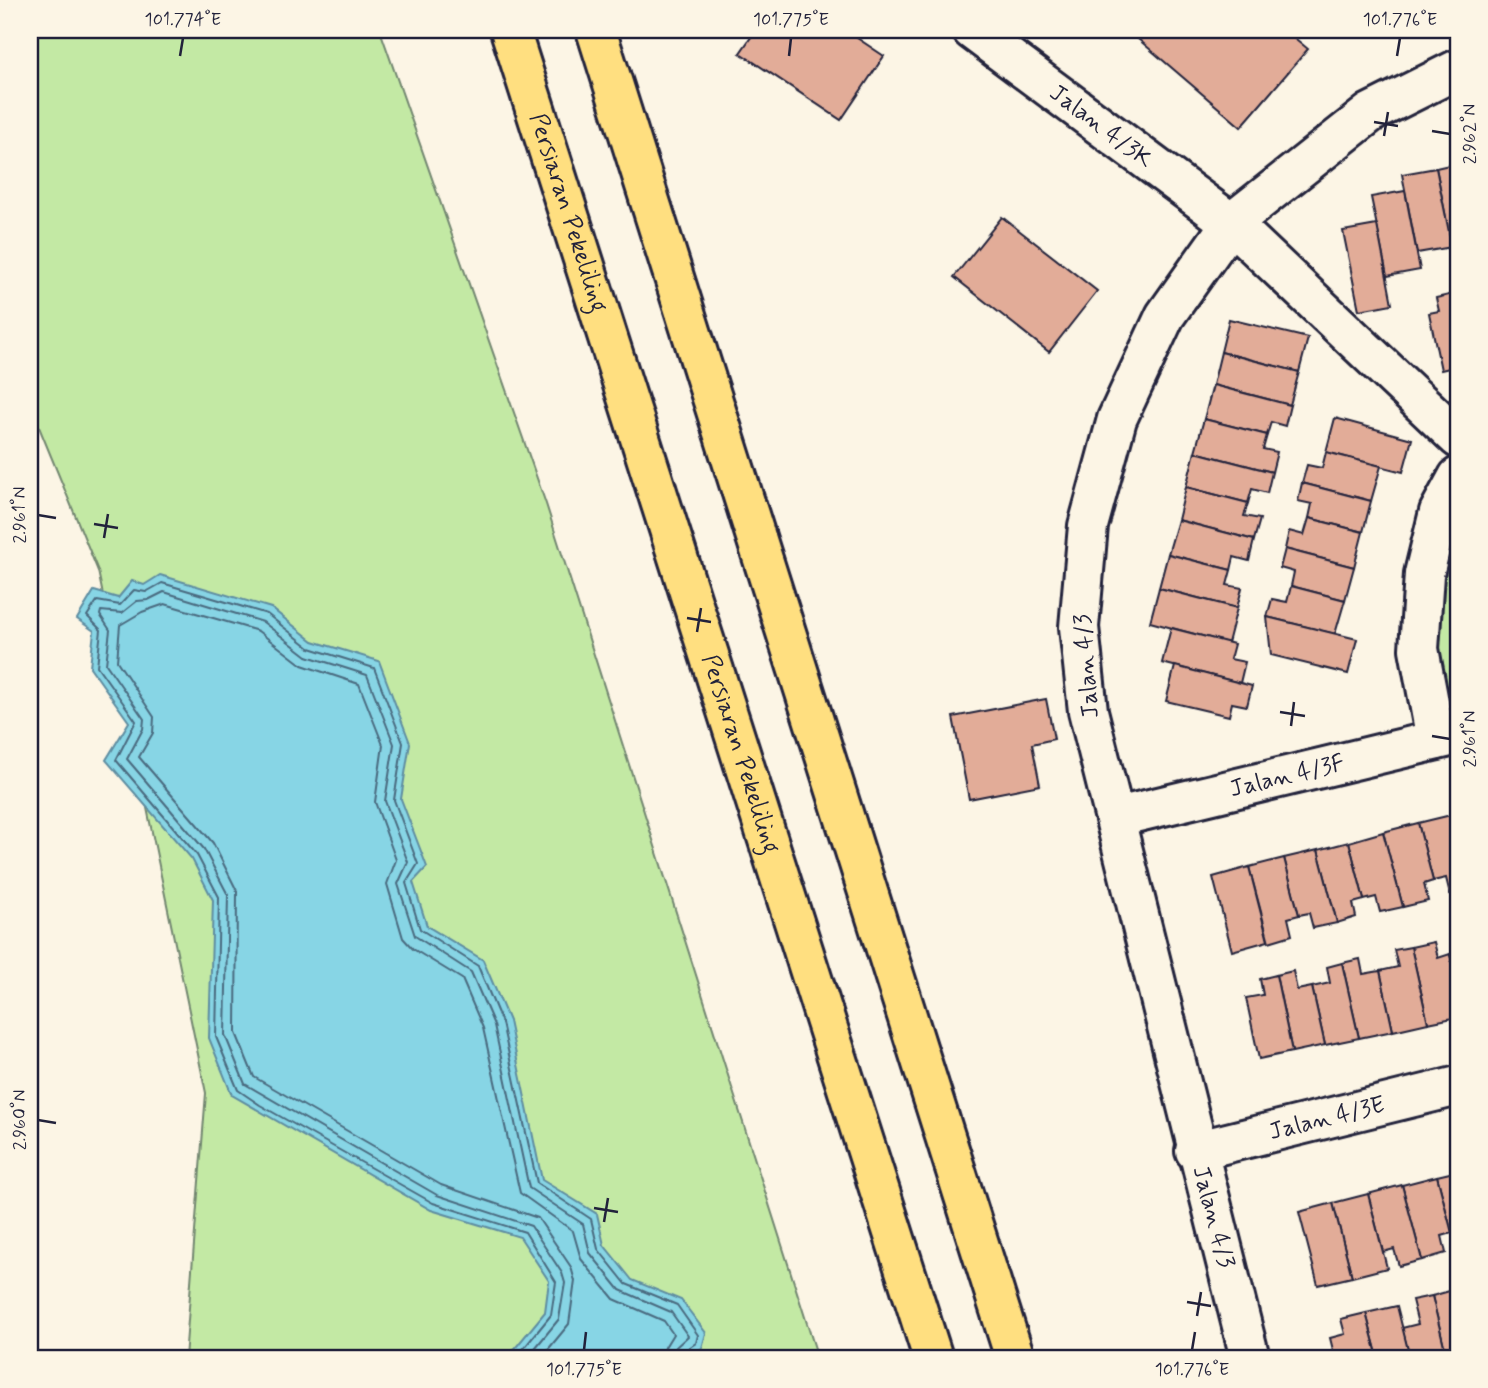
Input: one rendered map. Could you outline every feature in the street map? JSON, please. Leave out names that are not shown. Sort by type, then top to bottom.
[{"type":"main road","name":"Persiaran Pekeliling","points":[[510,30],[933,1358]]},
{"type":"main road","points":[[596,30],[1015,1358]]},
{"type":"street","name":"Jalan 4/3K","points":[[972,30],[1231,223],[1458,438]]},
{"type":"street","name":"Jalan 4/3","points":[[1250,1358],[1195,1151],[1117,817],[1087,711],[1079,627],[1088,526],[1117,419],[1160,328],[1231,223],[1370,113],[1458,69]]},
{"type":"street","points":[[1447,738],[1419,649],[1424,574],[1439,512],[1458,477]]},
{"type":"street","name":"Jalan 4/3F","points":[[1117,817],[1447,738]]},
{"type":"street","name":"Jalan 4/3E","points":[[1195,1151],[1458,1086]]},
{"type":"green space","points":[[30,30],[380,30],[546,504],[818,1358],[185,1358],[206,1093],[98,571],[30,405]]},
{"type":"green space","points":[[1458,528],[1458,717],[1449,719],[1439,668],[1438,581]]},
{"type":"water","points":[[160,575],[271,608],[313,641],[379,661],[410,743],[401,799],[427,867],[413,882],[427,926],[483,960],[509,1021],[542,1180],[597,1214],[604,1245],[632,1280],[681,1300],[706,1333],[702,1348],[685,1358],[507,1358],[545,1312],[549,1281],[520,1237],[431,1210],[232,1095],[209,1038],[213,900],[192,859],[106,760],[129,722],[90,667],[94,631],[77,619],[94,591],[118,598],[132,581],[144,585]]},
{"type":"building","points":[[756,30],[845,30],[884,56],[841,120],[740,53]]},
{"type":"building","points":[[1134,30],[1285,30],[1308,49],[1241,127],[1131,33]]},
{"type":"building","points":[[1458,163],[1458,246],[1452,247],[1436,168]]},
{"type":"building","points":[[1436,168],[1452,247],[1417,253],[1402,174]]},
{"type":"building","points":[[1405,191],[1420,270],[1387,276],[1371,197]]},
{"type":"building","points":[[1002,217],[1097,291],[1049,352],[954,277]]},
{"type":"building","points":[[1377,225],[1392,304],[1359,310],[1343,231]]},
{"type":"building","points":[[1458,293],[1458,366],[1441,370],[1429,313],[1439,311],[1436,298]]},
{"type":"building","points":[[1229,319],[1308,338],[1299,372],[1221,352]]},
{"type":"building","points":[[1221,352],[1299,372],[1290,405],[1213,385]]},
{"type":"building","points":[[1213,385],[1290,405],[1285,426],[1271,422],[1267,435],[1204,419]]},
{"type":"building","points":[[1335,418],[1412,439],[1403,472],[1326,452]]},
{"type":"building","points":[[1204,419],[1267,435],[1263,449],[1277,452],[1272,472],[1195,452]]},
{"type":"building","points":[[1195,452],[1272,472],[1267,493],[1252,489],[1248,503],[1186,487]]},
{"type":"building","points":[[1326,452],[1381,466],[1371,501],[1302,483],[1307,465],[1322,468]]},
{"type":"building","points":[[1302,483],[1371,501],[1363,532],[1309,518],[1312,504],[1298,501]]},
{"type":"building","points":[[1186,487],[1248,503],[1244,516],[1260,519],[1254,540],[1178,520]]},
{"type":"building","points":[[1309,518],[1363,532],[1354,567],[1285,549],[1289,531],[1304,535]]},
{"type":"building","points":[[1178,520],[1254,540],[1249,561],[1234,557],[1231,570],[1168,554]]},
{"type":"building","points":[[1285,549],[1354,567],[1345,600],[1291,586],[1294,572],[1280,568]]},
{"type":"building","points":[[1168,554],[1231,570],[1227,585],[1242,588],[1237,608],[1159,588]]},
{"type":"building","points":[[1291,586],[1345,600],[1335,634],[1267,617],[1272,599],[1287,602]]},
{"type":"building","points":[[1159,588],[1237,608],[1228,643],[1150,622]]},
{"type":"building","points":[[1267,617],[1357,639],[1348,674],[1271,655]]},
{"type":"building","points":[[1171,628],[1234,644],[1230,659],[1245,662],[1240,683],[1162,663]]},
{"type":"building","points":[[1175,666],[1252,686],[1247,706],[1232,703],[1229,716],[1166,701]]},
{"type":"building","points":[[1046,699],[1054,739],[1032,744],[1040,785],[969,799],[953,717]]},
{"type":"building","points":[[1458,813],[1458,842],[1451,815]]},
{"type":"building","points":[[1451,815],[1458,842],[1458,892],[1450,894],[1446,878],[1433,881],[1418,823]]},
{"type":"building","points":[[1418,823],[1433,881],[1424,884],[1428,901],[1403,907],[1383,832]]},
{"type":"building","points":[[1383,832],[1403,907],[1380,912],[1376,897],[1364,900],[1349,842]]},
{"type":"building","points":[[1349,842],[1364,900],[1353,903],[1356,917],[1337,923],[1318,850]]},
{"type":"building","points":[[1318,850],[1337,923],[1313,928],[1309,913],[1299,915],[1284,858]]},
{"type":"building","points":[[1284,858],[1299,915],[1288,918],[1292,935],[1269,942],[1249,867]]},
{"type":"building","points":[[1249,867],[1268,941],[1232,951],[1213,877]]},
{"type":"building","points":[[1434,942],[1438,958],[1450,954],[1458,989],[1458,1017],[1428,1023],[1411,947]]},
{"type":"building","points":[[1411,947],[1428,1023],[1393,1031],[1380,971],[1398,967],[1394,950]]},
{"type":"building","points":[[1458,953],[1458,989],[1450,954]]},
{"type":"building","points":[[1360,959],[1363,974],[1380,971],[1393,1031],[1359,1038],[1342,963]]},
{"type":"building","points":[[1342,963],[1359,1038],[1325,1045],[1312,987],[1330,983],[1327,967]]},
{"type":"building","points":[[1293,971],[1297,990],[1312,987],[1325,1045],[1292,1052],[1276,975]]},
{"type":"building","points":[[1276,975],[1292,1052],[1259,1059],[1246,998],[1263,995],[1260,979]]},
{"type":"building","points":[[1458,1171],[1458,1232],[1452,1233],[1437,1176]]},
{"type":"building","points":[[1437,1176],[1452,1233],[1442,1236],[1446,1253],[1422,1260],[1402,1185]]},
{"type":"building","points":[[1402,1185],[1422,1260],[1399,1266],[1394,1249],[1383,1252],[1368,1194]]},
{"type":"building","points":[[1368,1194],[1387,1268],[1352,1277],[1333,1203]]},
{"type":"building","points":[[1333,1203],[1352,1277],[1318,1285],[1299,1212]]},
{"type":"building","points":[[1453,1290],[1458,1306],[1458,1358],[1447,1358],[1432,1296]]},
{"type":"building","points":[[1432,1296],[1447,1358],[1410,1358],[1402,1328],[1418,1324],[1412,1300]]},
{"type":"building","points":[[1397,1306],[1410,1358],[1378,1358],[1366,1313]]},
{"type":"building","points":[[1366,1313],[1378,1358],[1335,1358],[1330,1338],[1345,1334],[1341,1319]]}]
